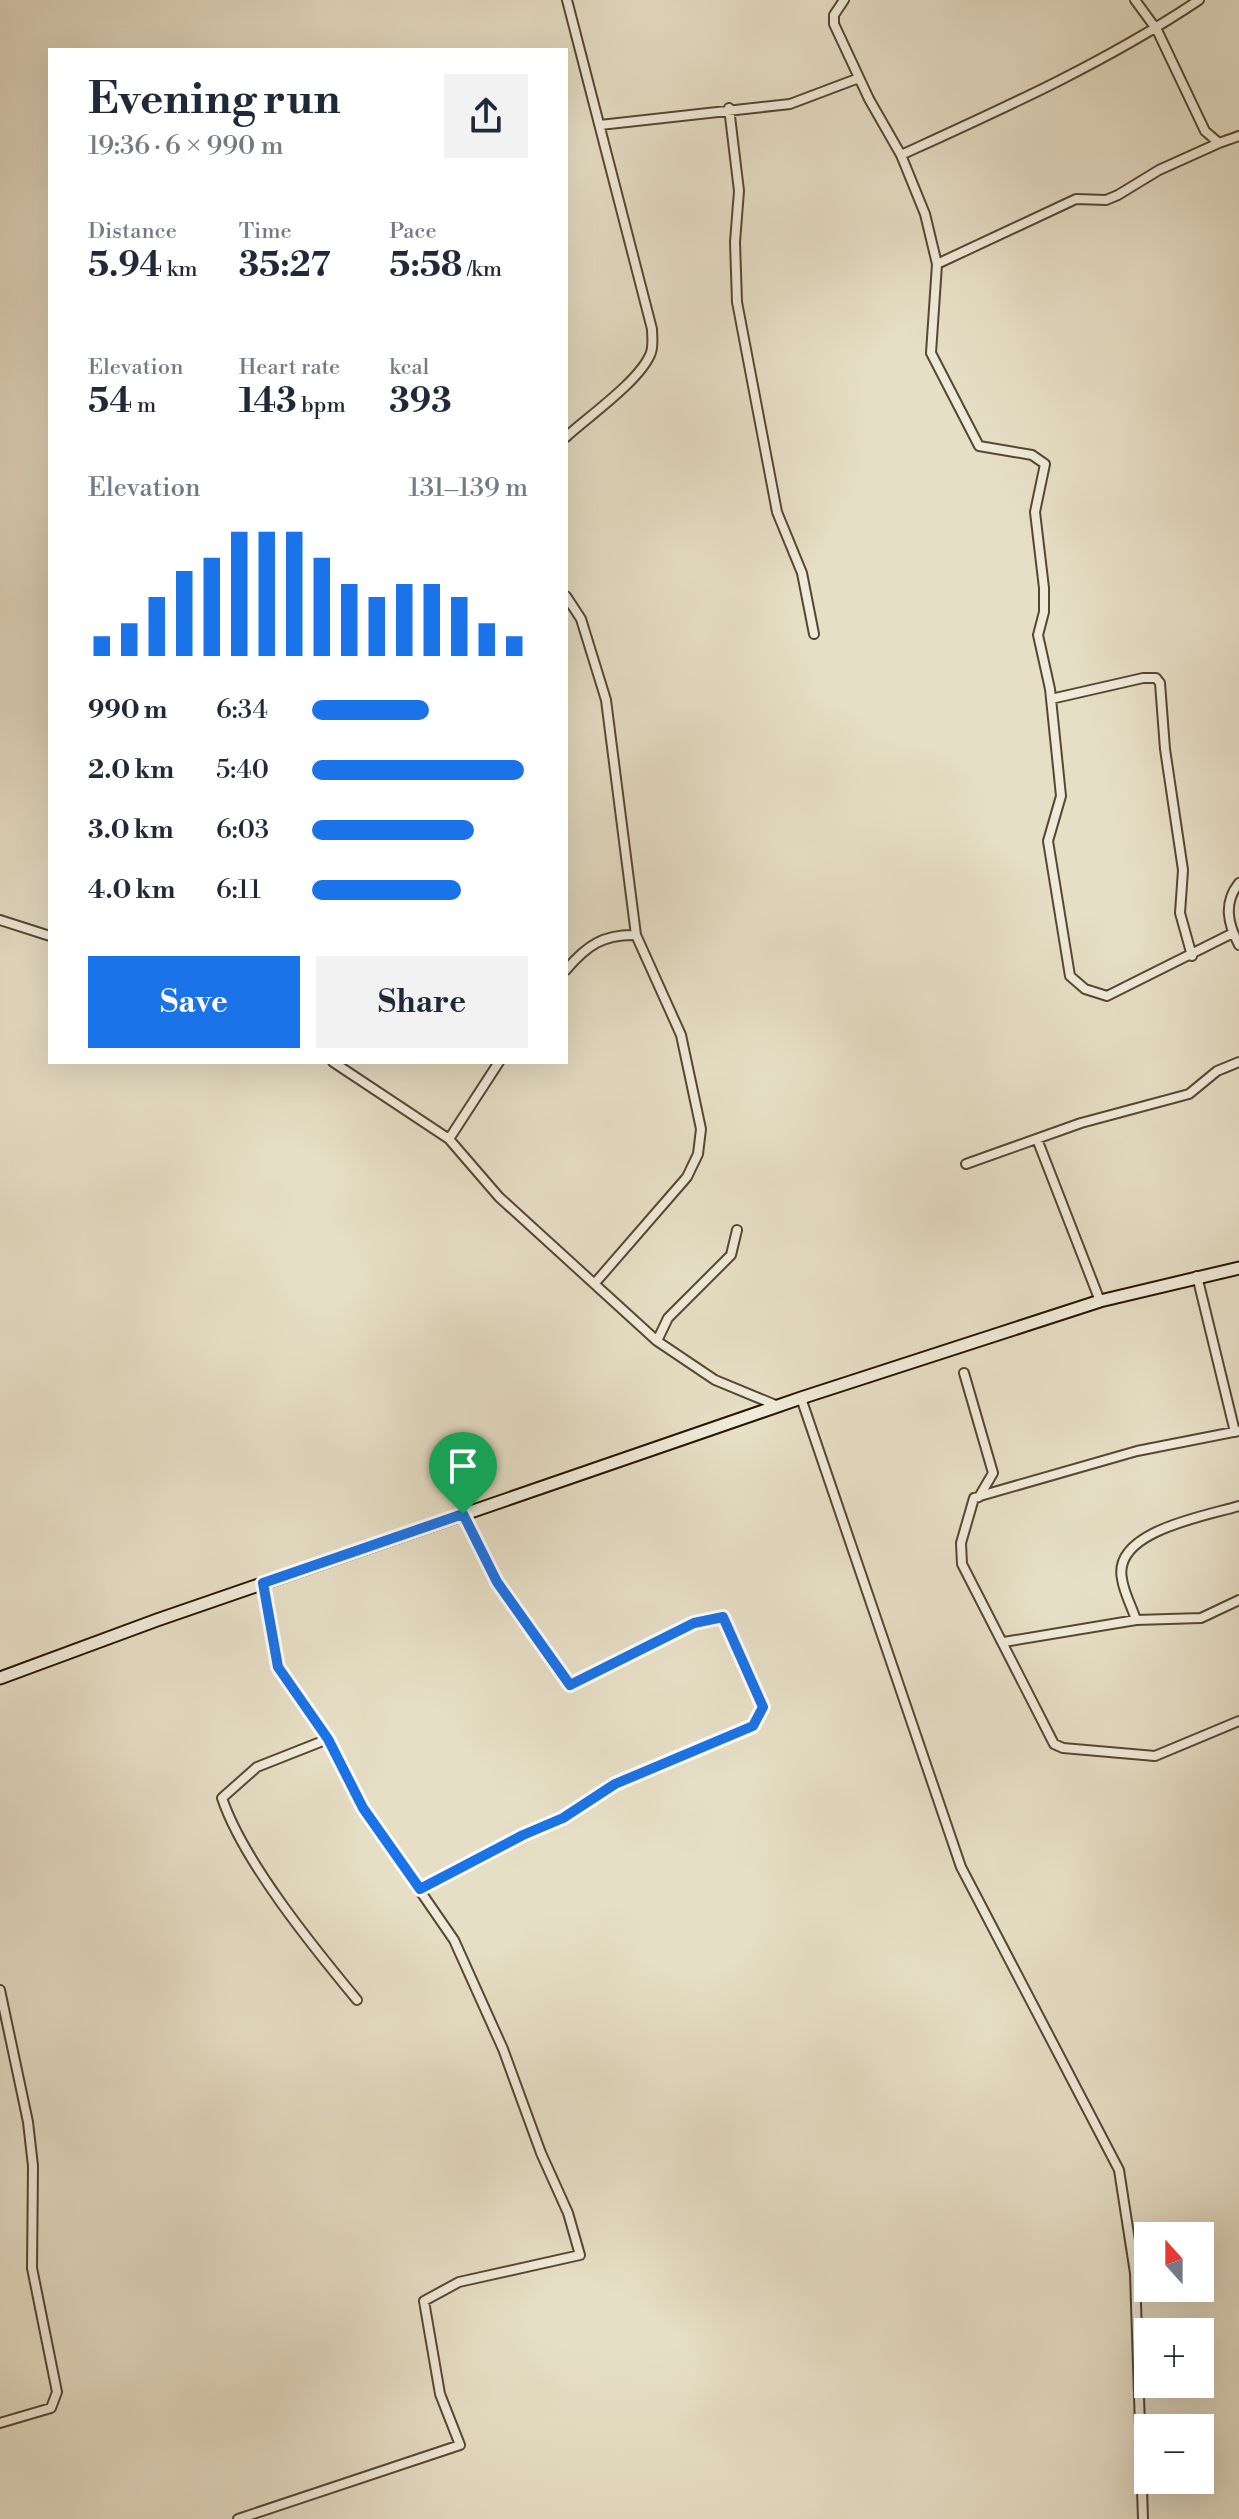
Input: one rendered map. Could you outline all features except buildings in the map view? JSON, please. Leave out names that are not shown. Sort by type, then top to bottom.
[{"type":"main road","points":[[0,1678],[263,1583],[801,1398],[1100,1301],[1239,1268]]},
{"type":"street","points":[[567,0],[652,329],[653,344],[650,356],[634,376],[568,435]]},
{"type":"street","points":[[844,0],[834,15],[834,24],[901,155],[925,214],[937,264],[931,353],[937,370],[965,413],[979,446],[1032,455],[1045,464],[1035,512],[1044,588],[1044,612],[1038,635],[1051,699],[1061,796],[1048,841],[1070,976],[1085,989],[1107,996],[1233,933]]},
{"type":"street","points":[[1135,0],[1157,30],[1205,131],[1219,143]]},
{"type":"street","points":[[901,155],[1001,111],[1043,86],[1070,78],[1157,30],[1199,0]]},
{"type":"street","points":[[600,125],[729,108],[790,104],[859,78]]},
{"type":"street","points":[[729,108],[739,191],[735,242],[737,302],[777,512],[802,573],[814,634]]},
{"type":"street","points":[[937,264],[1076,199],[1106,200],[1118,195],[1159,170],[1219,143],[1237,137],[1239,147]]},
{"type":"street","points":[[568,599],[581,619],[606,700],[636,935],[681,1035],[701,1129],[698,1154],[687,1177],[595,1283]]},
{"type":"street","points":[[1051,699],[1143,678],[1156,678],[1160,683],[1165,749],[1183,870],[1180,913],[1192,956]]},
{"type":"street","points":[[1239,883],[1230,894],[1228,914],[1239,945]]},
{"type":"street","points":[[0,920],[48,935]]},
{"type":"street","points":[[568,968],[597,940],[615,934],[636,935]]},
{"type":"street","points":[[966,1164],[1081,1123],[1189,1094],[1217,1071],[1239,1062]]},
{"type":"street","points":[[336,1064],[449,1139],[499,1197],[657,1341],[715,1380],[778,1406]]},
{"type":"street","points":[[449,1139],[498,1064]]},
{"type":"street","points":[[1037,1139],[1100,1301]]},
{"type":"street","points":[[657,1341],[668,1318],[731,1255],[737,1230]]},
{"type":"street","points":[[1197,1276],[1237,1431],[1137,1451],[974,1498],[959,1553],[1049,1737],[1063,1748],[1155,1756],[1239,1721]]},
{"type":"street","points":[[964,1373],[993,1465],[993,1473],[979,1497]]},
{"type":"street","points":[[801,1398],[961,1867],[1119,2170],[1135,2273],[1143,2519]]},
{"type":"street","points":[[1136,1620],[1121,1578],[1122,1562],[1129,1550],[1143,1538],[1172,1526],[1239,1506]]},
{"type":"street","points":[[420,1889],[523,1835],[563,1818],[615,1784],[753,1726],[763,1707],[723,1617],[694,1623],[570,1685],[497,1582],[463,1514]]},
{"type":"street","points":[[238,2519],[460,2445],[440,2394],[424,2301],[459,2282],[580,2255],[568,2213],[541,2153],[503,2049],[454,1940],[363,1808],[328,1739],[278,1667],[263,1583]]},
{"type":"street","points":[[1004,1642],[1136,1620],[1201,1618],[1239,1600]]},
{"type":"street","points":[[328,1739],[257,1767],[222,1798],[231,1824],[314,1948],[357,2000]]},
{"type":"street","points":[[0,1990],[28,2122],[33,2166],[32,2268],[57,2392],[51,2408],[0,2423]]},
{"type":"route","points":[[463,1514],[497,1582],[570,1685],[694,1623],[723,1617],[763,1707],[753,1726],[615,1784],[563,1818],[523,1835],[420,1889],[363,1808],[328,1739],[278,1667],[263,1583],[463,1514]]}]
